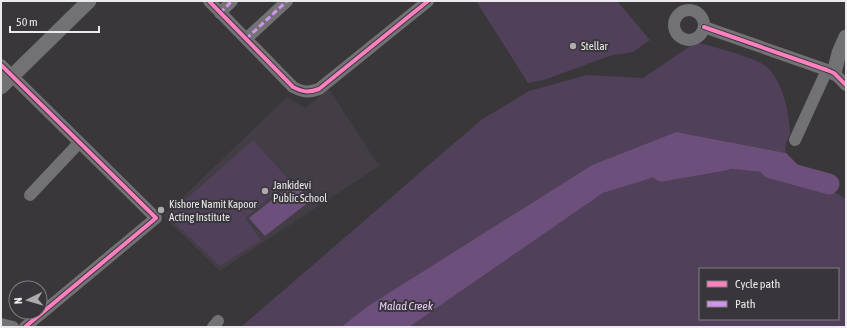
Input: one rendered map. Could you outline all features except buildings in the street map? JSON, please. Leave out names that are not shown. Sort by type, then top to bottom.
[{"type":"street","points":[[6,82],[89,1]]},
{"type":"street","points":[[209,1],[293,87],[302,92],[311,92],[319,89],[428,1]]},
{"type":"street","points":[[220,13],[232,1]]},
{"type":"street","points":[[246,39],[287,1]]},
{"type":"street","points":[[690,6],[701,17],[704,27],[699,36],[693,40],[686,40],[680,36],[675,27],[676,20],[682,12],[690,6]]},
{"type":"street","points":[[704,27],[830,72],[846,85]]},
{"type":"street","points":[[795,140],[846,37]]},
{"type":"street","points":[[830,72],[846,58]]},
{"type":"street","points":[[1,65],[6,82],[79,143],[156,218],[25,327]]},
{"type":"street","points":[[30,195],[79,143]]},
{"type":"street","points":[[1,324],[14,327]]},
{"type":"shaded area","name":"Stellar","points":[[476,1],[617,1],[650,40],[633,52],[609,56],[544,80],[528,83]]},
{"type":"shaded area","points":[[696,42],[754,60],[768,68],[773,74],[784,97],[788,114],[790,133],[786,143],[786,153],[676,132],[592,165],[368,306],[341,327],[241,327],[481,120],[529,91],[587,75],[643,78]]},
{"type":"shaded area","name":"Jankidevi Public School","points":[[329,89],[379,166],[220,271],[163,216],[287,97],[305,108]]},
{"type":"shaded area","points":[[253,140],[290,181],[245,218],[261,240],[220,266],[167,216]]},
{"type":"shaded area","points":[[694,165],[810,177],[846,199],[846,327],[409,327],[603,193]]},
{"type":"water","name":"Malad Creek","points":[[676,132],[786,153],[810,177],[694,165],[603,193],[409,327],[341,327],[368,306],[592,165]]},
{"type":"water","points":[[295,182],[310,201],[265,236],[249,218]]},
{"type":"waterway","points":[[662,171],[725,160]]},
{"type":"waterway","points":[[771,168],[829,184]]},
{"type":"marked path","points":[[220,13],[232,1]]},
{"type":"marked path","points":[[246,39],[287,1]]},
{"type":"cycle path","points":[[209,1],[293,87],[303,91],[319,89],[428,1]]},
{"type":"cycle path","points":[[704,27],[827,70],[834,73],[846,85]]},
{"type":"cycle path","points":[[1,65],[156,218],[25,327]]},
{"type":"place","name":"Stellar","points":[[573,46]]},
{"type":"place","name":"Jankidevi Public School","points":[[265,191]]},
{"type":"place","name":"Kishore Namit Kapoor Acting Institute","points":[[161,210]]}]
